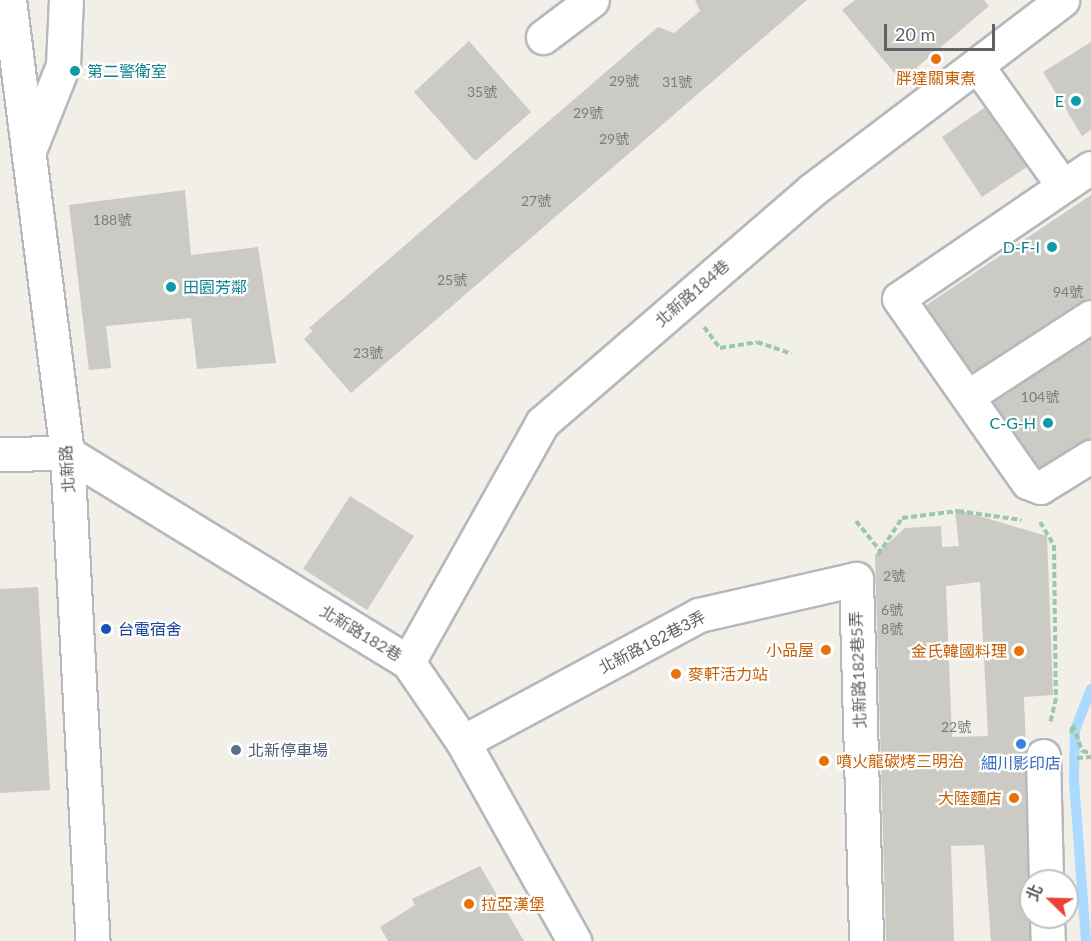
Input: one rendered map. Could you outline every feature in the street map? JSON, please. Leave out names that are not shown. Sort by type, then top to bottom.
[{"type":"street","name":"北新路","points":[[9,0],[30,148],[67,453],[93,941]]},
{"type":"street","points":[[30,148],[63,65],[66,0]]},
{"type":"street","points":[[543,37],[592,0]]},
{"type":"street","name":"北新路184巷","points":[[408,662],[542,423],[812,190],[1062,0]]},
{"type":"street","points":[[977,65],[1063,186]]},
{"type":"street","points":[[1091,168],[899,299],[1028,483],[1041,488],[1091,457]]},
{"type":"street","points":[[968,397],[1091,317]]},
{"type":"street","points":[[0,454],[67,453]]},
{"type":"street","name":"北新路182巷","points":[[67,453],[408,662],[462,742],[574,941]]},
{"type":"street","name":"北新路182巷3弄","points":[[462,742],[699,615],[856,579]]},
{"type":"street","name":"北新路182巷5弄","points":[[856,579],[866,941]]},
{"type":"street","points":[[1043,756],[1046,869]]},
{"type":"path","points":[[684,300],[720,348],[757,342],[792,354]]},
{"type":"path","points":[[856,579],[881,552],[902,518],[958,511],[1038,518],[1054,557],[1056,698],[1043,756]]},
{"type":"path","points":[[856,522],[881,552]]},
{"type":"building","points":[[695,0],[807,0],[351,393],[304,339],[313,331],[309,328],[658,27],[674,33],[700,11]]},
{"type":"building","points":[[855,0],[984,0],[989,6],[901,81],[842,10]]},
{"type":"building","points":[[469,41],[531,112],[475,161],[414,92]]},
{"type":"building","name":"E","points":[[1091,42],[1091,130],[1082,136],[1043,72]]},
{"type":"building","name":"第二警衛室","points":[[74,62],[83,66],[77,81],[67,77]]},
{"type":"building","points":[[987,106],[1027,167],[982,197],[942,137]]},
{"type":"building","name":"田園芳鄰","points":[[185,190],[191,255],[258,247],[276,363],[197,369],[191,318],[106,326],[111,368],[89,370],[69,205]]},
{"type":"building","name":"D-F-I","points":[[1091,195],[1091,298],[972,378],[925,306]]},
{"type":"building","name":"C-G-H","points":[[1091,337],[1091,444],[1040,478],[991,403]]},
{"type":"building","points":[[350,496],[414,536],[367,610],[303,569]]},
{"type":"building","points":[[955,509],[1047,536],[1053,695],[1024,697],[1030,869],[1019,869],[1019,929],[1033,929],[1033,941],[991,941],[984,845],[951,846],[954,941],[886,941],[875,555],[905,528],[941,526],[942,547],[959,546]],"holes":[[[980,582],[988,736],[952,737],[946,586]]]},
{"type":"building","points":[[38,587],[50,790],[0,793],[0,589]]},
{"type":"building","points":[[480,866],[524,941],[388,941],[380,927],[415,905],[412,899]]},
{"type":"waterway","points":[[1086,941],[1074,780],[1075,730],[1091,689]]},
{"type":"place","name":"胖達關東煮","points":[[936,59]]},
{"type":"place","name":"第二警衛室","points":[[75,71]]},
{"type":"place","name":"E","points":[[1076,101]]},
{"type":"place","name":"D-F-I","points":[[1052,247]]},
{"type":"place","name":"田園芳鄰","points":[[171,287]]},
{"type":"place","name":"C-G-H","points":[[1048,423]]},
{"type":"place","name":"台電宿舍","points":[[106,629]]},
{"type":"place","name":"小品屋","points":[[826,650]]},
{"type":"place","name":"金氏韓國料理","points":[[1019,651]]},
{"type":"place","name":"麥軒活力站","points":[[676,674]]},
{"type":"place","name":"細川影印店","points":[[1021,744]]},
{"type":"place","name":"北新停車場","points":[[236,750]]},
{"type":"place","name":"噴火龍碳烤三明治","points":[[824,761]]},
{"type":"place","name":"大陸麵店","points":[[1014,798]]},
{"type":"place","name":"拉亞漢堡","points":[[469,904]]}]
